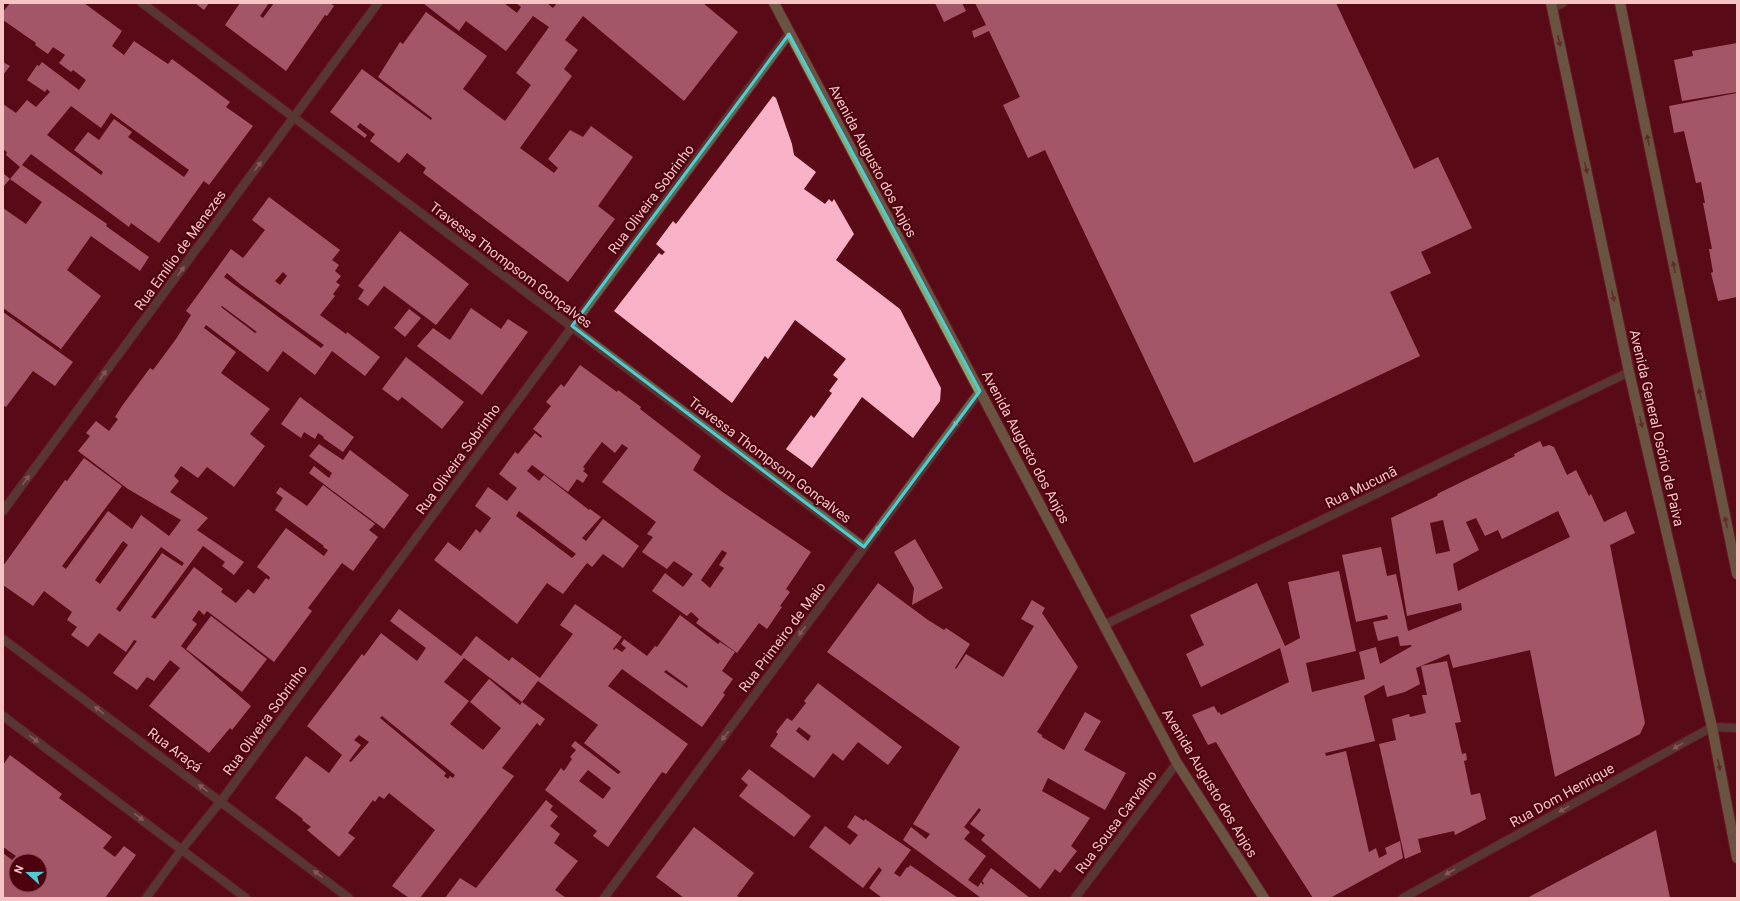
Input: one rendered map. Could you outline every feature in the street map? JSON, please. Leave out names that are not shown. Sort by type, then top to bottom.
[{"type":"main road","name":"Avenida Augusto dos Anjos","points":[[774,3],[789,34],[1177,762],[1264,898]]},
{"type":"main road","points":[[1620,3],[1737,574]]},
{"type":"main road","name":"Avenida General Osório de Paiva","points":[[1551,5],[1629,372],[1712,727],[1737,858]]},
{"type":"street","name":"Travessa Thompsom Gonçalves","points":[[142,3],[864,547]]},
{"type":"street","name":"Rua Emílio de Menezes","points":[[3,511],[378,3]]},
{"type":"street","points":[[1551,5],[1563,3]]},
{"type":"street","name":"Rua Oliveira Sobrinho","points":[[146,898],[182,849],[221,801],[789,34]]},
{"type":"street","name":"Rua Mucunã","points":[[1104,625],[1629,372]]},
{"type":"street","name":"Rua Primeiro de Maio","points":[[604,898],[980,391]]},
{"type":"street","name":"Rua Araçá","points":[[3,639],[349,898]]},
{"type":"street","points":[[3,716],[246,898]]},
{"type":"street","points":[[1712,727],[1737,728]]},
{"type":"street","name":"Rua Dom Henrique","points":[[1403,898],[1712,727]]},
{"type":"street","name":"Rua Sousa Carvalho","points":[[1075,898],[1177,762]]},
{"type":"highlighted area","points":[[789,34],[980,391],[864,547],[572,326]]},
{"type":"building","points":[[10,3],[84,3],[122,31],[112,46],[124,55],[134,41],[168,64],[172,59],[230,102],[226,107],[253,126],[209,185],[204,181],[203,182],[159,243],[131,223],[129,227],[31,154],[22,165],[107,224],[106,226],[149,257],[140,271],[91,236],[67,270],[101,296],[61,349],[3,308],[3,208],[26,224],[42,202],[10,179],[20,167],[6,155],[7,152],[3,149],[3,104],[16,113],[27,100],[36,107],[50,92],[47,89],[45,92],[27,80],[37,65],[39,66],[42,62],[79,90],[86,80],[73,70],[71,72],[59,63],[65,55],[53,47],[48,54],[35,45],[36,43],[3,20],[3,12]],"holes":[[[71,106],[101,128],[111,113],[189,170],[184,177],[128,137],[132,132],[114,119],[99,140],[88,132],[74,150],[103,172],[101,175],[47,135]]]},
{"type":"building","points":[[195,3],[209,3],[204,10]]},
{"type":"building","points":[[240,3],[269,3],[260,16],[263,18],[274,3],[330,3],[334,6],[327,16],[325,15],[286,71],[225,25]]},
{"type":"building","points":[[423,3],[504,3],[517,13],[521,7],[516,3],[547,3],[553,8],[557,3],[703,3],[738,32],[684,101],[583,16],[565,40],[578,50],[564,69],[572,76],[520,148],[554,173],[558,168],[548,159],[570,130],[583,137],[591,126],[633,157],[598,206],[615,219],[568,282],[423,173],[426,168],[407,153],[399,163],[370,141],[375,134],[360,123],[357,127],[367,135],[365,138],[330,112],[362,69],[431,120],[432,118],[378,77],[400,42],[403,44],[426,12],[487,56],[463,89],[505,121],[531,85],[516,73],[549,27],[533,16],[506,51],[466,21],[459,31]]},
{"type":"building","points":[[935,3],[962,3],[966,11],[944,22]]},
{"type":"building","points":[[975,3],[1336,3],[1414,169],[1438,157],[1472,228],[1421,252],[1431,273],[1390,292],[1420,356],[1194,463],[1045,150],[1028,158],[1003,105],[1020,97],[989,31],[974,38],[972,31],[986,25]]},
{"type":"building","points":[[1737,43],[1737,92],[1682,101],[1674,60],[1693,56],[1692,51]]},
{"type":"building","points":[[3,62],[10,66],[3,75]]},
{"type":"building","points":[[1737,93],[1737,297],[1718,301],[1711,273],[1713,272],[1709,249],[1712,249],[1703,203],[1705,203],[1701,182],[1696,183],[1684,131],[1674,133],[1669,106]]},
{"type":"building","points":[[773,96],[776,98],[792,144],[794,155],[816,172],[804,189],[825,204],[829,199],[832,202],[834,199],[854,234],[836,260],[900,309],[941,388],[940,401],[913,438],[862,397],[812,468],[786,449],[811,415],[814,418],[832,393],[829,391],[838,379],[833,375],[846,359],[795,320],[768,359],[765,356],[732,403],[614,311],[659,253],[662,255],[665,252],[656,244],[673,221],[676,224]]},
{"type":"building","points":[[3,173],[10,179],[3,187]]},
{"type":"building","points":[[269,197],[340,250],[332,260],[339,265],[335,271],[341,276],[336,282],[340,285],[333,294],[335,296],[320,315],[346,334],[347,332],[380,357],[365,376],[332,351],[315,375],[283,351],[268,372],[206,325],[204,328],[236,352],[221,373],[270,409],[250,434],[265,446],[234,487],[207,467],[198,478],[181,466],[174,476],[179,481],[170,492],[208,518],[197,530],[244,562],[234,575],[222,566],[225,562],[203,546],[151,617],[155,619],[194,567],[223,589],[221,592],[236,603],[248,589],[254,594],[266,578],[269,580],[270,577],[257,567],[286,528],[324,556],[328,550],[323,547],[324,546],[275,510],[283,498],[276,493],[280,487],[307,506],[323,485],[375,524],[369,530],[378,537],[353,571],[342,563],[308,608],[312,611],[274,662],[207,611],[204,615],[199,610],[192,620],[197,624],[181,646],[251,706],[232,730],[230,728],[209,753],[149,706],[180,668],[170,660],[154,681],[147,677],[137,690],[113,673],[137,641],[134,640],[126,652],[99,633],[88,647],[71,635],[77,627],[67,620],[72,612],[44,591],[33,606],[3,585],[3,566],[65,480],[67,481],[84,458],[122,486],[62,566],[66,569],[108,511],[132,529],[141,515],[169,536],[181,520],[128,489],[78,451],[90,436],[86,433],[96,421],[109,431],[118,419],[115,417],[122,406],[150,368],[153,370],[176,339],[191,315],[186,311],[231,249],[243,258],[265,230],[252,220]],"holes":[[[283,272],[287,276],[280,285],[275,281]],[[227,273],[324,345],[321,348],[224,277]],[[222,306],[257,332],[255,333],[221,307]],[[123,541],[128,545],[100,584],[95,580]],[[161,547],[184,563],[182,566],[162,553],[120,612],[116,609]]]},
{"type":"building","points":[[400,231],[469,284],[436,325],[384,286],[368,306],[358,299],[364,290],[358,286]]},
{"type":"building","points":[[471,308],[501,329],[508,319],[528,332],[482,395],[417,346],[433,328],[450,340]]},
{"type":"building","points":[[409,309],[421,318],[405,337],[394,328]]},
{"type":"building","points":[[3,312],[73,362],[55,386],[33,371],[6,407],[3,405]]},
{"type":"building","points":[[406,357],[464,402],[442,429],[402,397],[398,401],[382,389]]},
{"type":"building","points":[[580,365],[617,392],[618,390],[701,456],[693,470],[811,552],[786,589],[790,592],[767,629],[759,623],[737,653],[696,623],[699,619],[691,612],[687,616],[652,591],[665,573],[683,587],[693,574],[674,561],[667,569],[642,552],[653,537],[647,534],[656,522],[602,482],[628,448],[622,444],[615,453],[602,442],[583,467],[585,469],[583,471],[588,475],[583,483],[577,479],[568,492],[532,465],[527,471],[539,481],[544,475],[589,510],[590,509],[601,517],[582,538],[586,541],[603,519],[639,546],[623,568],[603,554],[592,567],[587,563],[563,594],[547,583],[517,624],[434,560],[448,542],[460,551],[476,529],[480,533],[491,518],[475,506],[488,487],[507,501],[517,488],[499,474],[515,452],[518,454],[535,433],[541,438],[542,436],[533,429],[551,406],[546,402],[561,384],[564,387]],"holes":[[[519,511],[576,554],[572,558],[516,516]],[[722,550],[727,553],[719,565],[724,568],[710,588],[701,580]]]},
{"type":"building","points":[[300,397],[354,437],[343,452],[318,433],[315,439],[304,432],[301,438],[281,424]]},
{"type":"building","points":[[1540,441],[1543,447],[1549,445],[1554,447],[1567,475],[1576,470],[1589,496],[1591,494],[1604,522],[1626,511],[1635,533],[1610,545],[1645,723],[1640,734],[1555,777],[1530,650],[1453,668],[1449,654],[1416,668],[1420,684],[1405,692],[1387,697],[1384,685],[1364,696],[1375,741],[1325,753],[1326,756],[1346,751],[1369,852],[1376,848],[1379,858],[1387,854],[1385,848],[1400,841],[1403,858],[1330,898],[1313,898],[1252,803],[1216,742],[1208,745],[1192,715],[1214,706],[1221,715],[1289,682],[1280,648],[1201,687],[1186,654],[1204,645],[1190,615],[1257,583],[1285,646],[1300,638],[1288,582],[1339,571],[1356,651],[1306,663],[1312,692],[1365,679],[1359,652],[1376,647],[1380,664],[1412,646],[1400,646],[1398,636],[1378,641],[1373,622],[1388,619],[1387,615],[1356,622],[1342,555],[1381,547],[1387,576],[1396,574],[1408,631],[1462,610],[1461,603],[1407,616],[1391,518],[1515,456],[1514,454]],"holes":[[[1558,511],[1570,537],[1458,591],[1453,564],[1479,550],[1466,522],[1476,518],[1485,536],[1498,530],[1502,539]],[[1443,520],[1450,551],[1436,554],[1430,523]]]},
{"type":"building","points":[[319,444],[343,460],[350,450],[409,495],[384,529],[309,473],[314,466],[329,478],[332,473],[309,456]]},
{"type":"building","points":[[915,539],[943,588],[912,605],[914,588],[894,552]]},
{"type":"building","points":[[878,583],[928,620],[944,630],[946,628],[970,644],[955,668],[956,669],[966,654],[1003,677],[1034,626],[1021,619],[1032,600],[1045,608],[1042,613],[1078,667],[1037,732],[1042,735],[1042,737],[1064,750],[1085,712],[1101,721],[1084,750],[1126,773],[1105,810],[1048,778],[1042,791],[1090,818],[1071,846],[1077,851],[1060,873],[1055,869],[1040,889],[981,840],[985,835],[970,824],[981,810],[979,808],[964,827],[970,832],[964,839],[986,856],[968,880],[978,887],[981,882],[983,885],[984,883],[982,881],[991,868],[1030,898],[981,898],[903,840],[911,827],[926,839],[930,834],[913,824],[960,747],[827,652]]},
{"type":"building","points":[[575,604],[622,637],[613,649],[614,650],[616,648],[622,652],[626,648],[621,644],[624,639],[647,656],[655,646],[657,647],[680,615],[718,644],[720,642],[735,652],[722,671],[733,679],[723,693],[725,695],[702,727],[622,669],[608,686],[688,744],[666,774],[662,772],[608,847],[593,836],[597,831],[545,790],[561,768],[564,771],[572,759],[570,757],[576,750],[571,746],[575,741],[618,774],[621,772],[584,743],[598,725],[538,681],[522,702],[545,719],[540,726],[537,723],[502,768],[514,776],[420,898],[409,898],[392,886],[435,830],[389,793],[384,799],[379,796],[375,802],[373,800],[348,833],[355,838],[339,857],[307,830],[311,827],[302,820],[303,819],[275,798],[306,756],[329,773],[342,755],[307,726],[362,654],[364,656],[381,633],[417,661],[426,648],[390,621],[399,609],[461,656],[476,636],[509,661],[512,657],[540,678],[573,634],[560,625]],"holes":[[[464,658],[522,702],[520,705],[489,679],[470,702],[501,728],[483,750],[450,724],[469,701],[444,682]],[[666,670],[688,686],[687,688],[664,672]],[[382,716],[455,775],[453,778],[450,776],[448,779],[444,776],[446,773],[380,718]],[[359,735],[369,742],[351,762],[349,761],[361,745],[354,740]],[[588,770],[611,788],[603,799],[579,781]]]},
{"type":"building","points":[[211,616],[267,659],[242,692],[186,649]]},
{"type":"building","points":[[1447,661],[1461,722],[1455,723],[1462,754],[1466,753],[1467,760],[1464,761],[1471,795],[1480,793],[1486,819],[1455,835],[1454,831],[1418,839],[1421,852],[1405,859],[1379,744],[1396,740],[1392,719],[1409,714],[1410,717],[1426,713],[1422,695],[1427,695],[1421,666]]},
{"type":"building","points":[[818,683],[902,747],[888,765],[858,742],[843,761],[833,753],[814,778],[770,746],[778,734],[776,732],[787,718],[792,721],[806,703],[804,701]],"holes":[[[799,727],[811,736],[808,741],[796,731]]]},
{"type":"building","points":[[10,755],[62,794],[59,798],[112,837],[103,848],[115,857],[124,846],[136,855],[105,898],[3,898],[3,853],[8,857],[8,893],[48,893],[48,853],[12,853],[3,847],[3,765]]},
{"type":"building","points":[[749,769],[811,816],[794,837],[739,796],[748,785],[741,779]]},
{"type":"building","points":[[546,800],[553,806],[550,810],[558,816],[550,826],[560,834],[554,843],[578,861],[555,890],[566,898],[445,898],[460,878],[476,888]]},
{"type":"building","points":[[855,815],[864,821],[865,819],[911,850],[894,873],[900,877],[910,865],[958,898],[880,898],[881,897],[869,888],[882,870],[879,867],[863,888],[809,847],[825,826],[850,845],[858,835],[847,827]]},
{"type":"building","points":[[694,827],[754,873],[737,896],[740,898],[684,898],[656,877]]},
{"type":"building","points":[[1656,830],[1670,898],[1527,898],[1597,861]]}]
